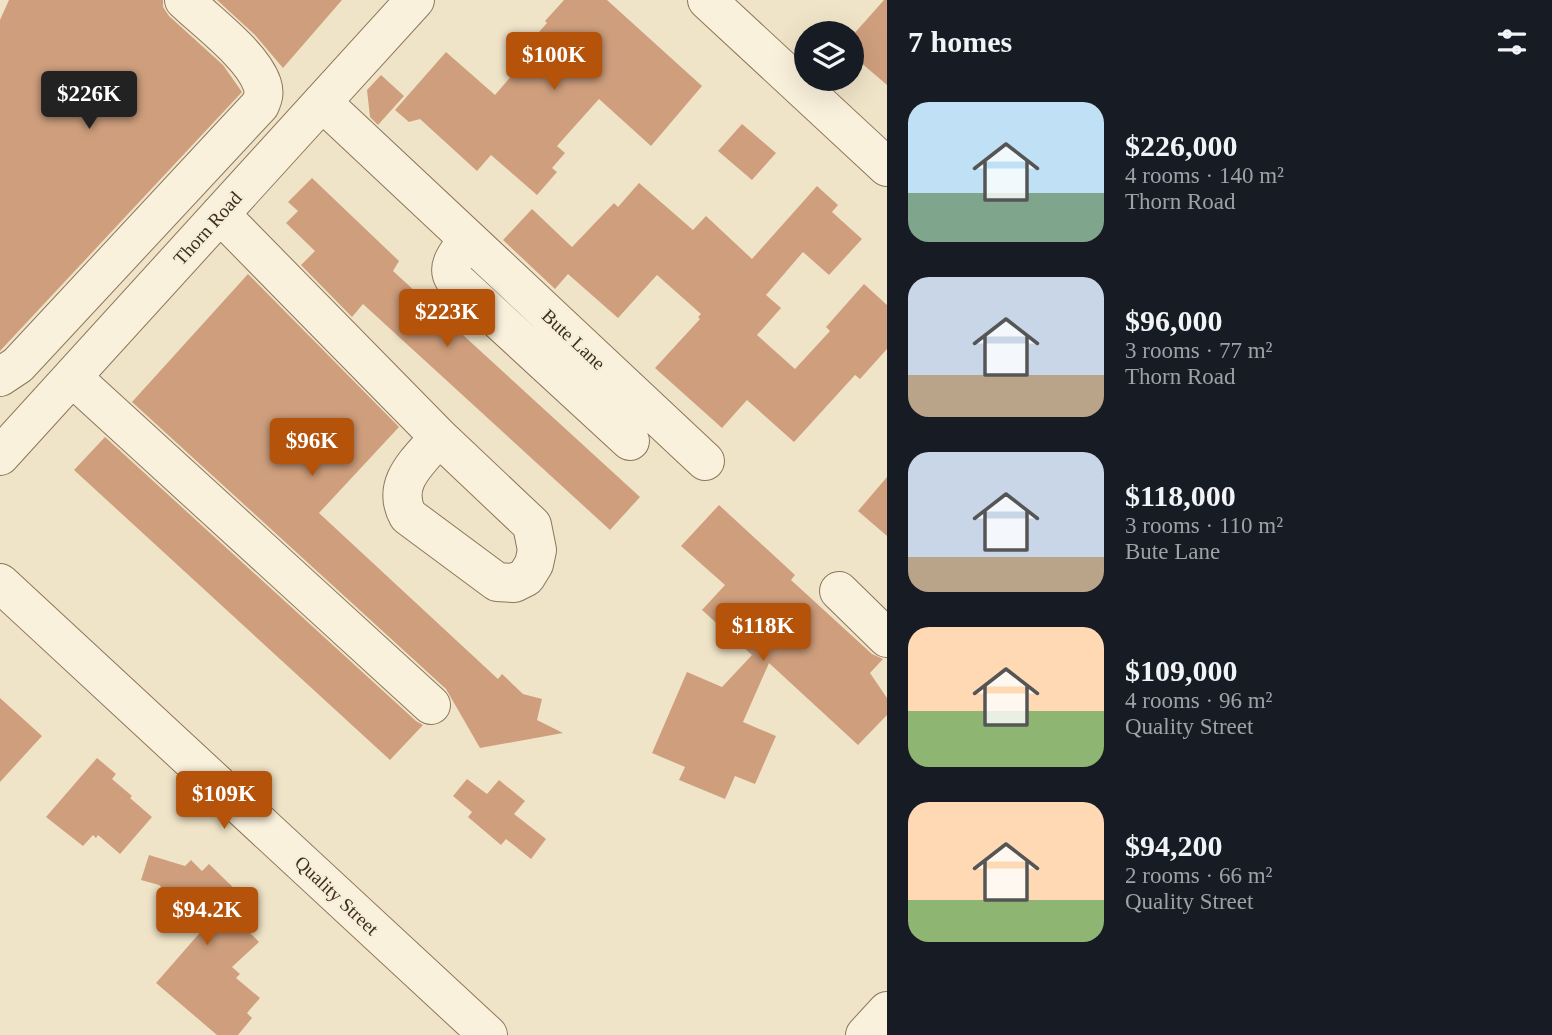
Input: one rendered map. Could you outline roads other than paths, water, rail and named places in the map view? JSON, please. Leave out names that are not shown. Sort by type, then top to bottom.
[{"type":"street","points":[[0,377],[18,365],[260,105],[264,94],[262,83],[254,69],[240,52],[184,0]]},
{"type":"street","name":"Thorn Road","points":[[0,456],[415,0]]},
{"type":"street","points":[[707,0],[887,167]]},
{"type":"street","name":"Bute Lane","points":[[322,102],[468,239],[622,417],[705,461]]},
{"type":"street","points":[[220,214],[439,437]]},
{"type":"street","points":[[72,377],[431,705]]},
{"type":"street","name":"Quality Street","points":[[0,583],[451,1021],[488,1035]]},
{"type":"street","points":[[839,591],[887,638]]},
{"type":"street","points":[[865,1035],[887,1011]]}]
